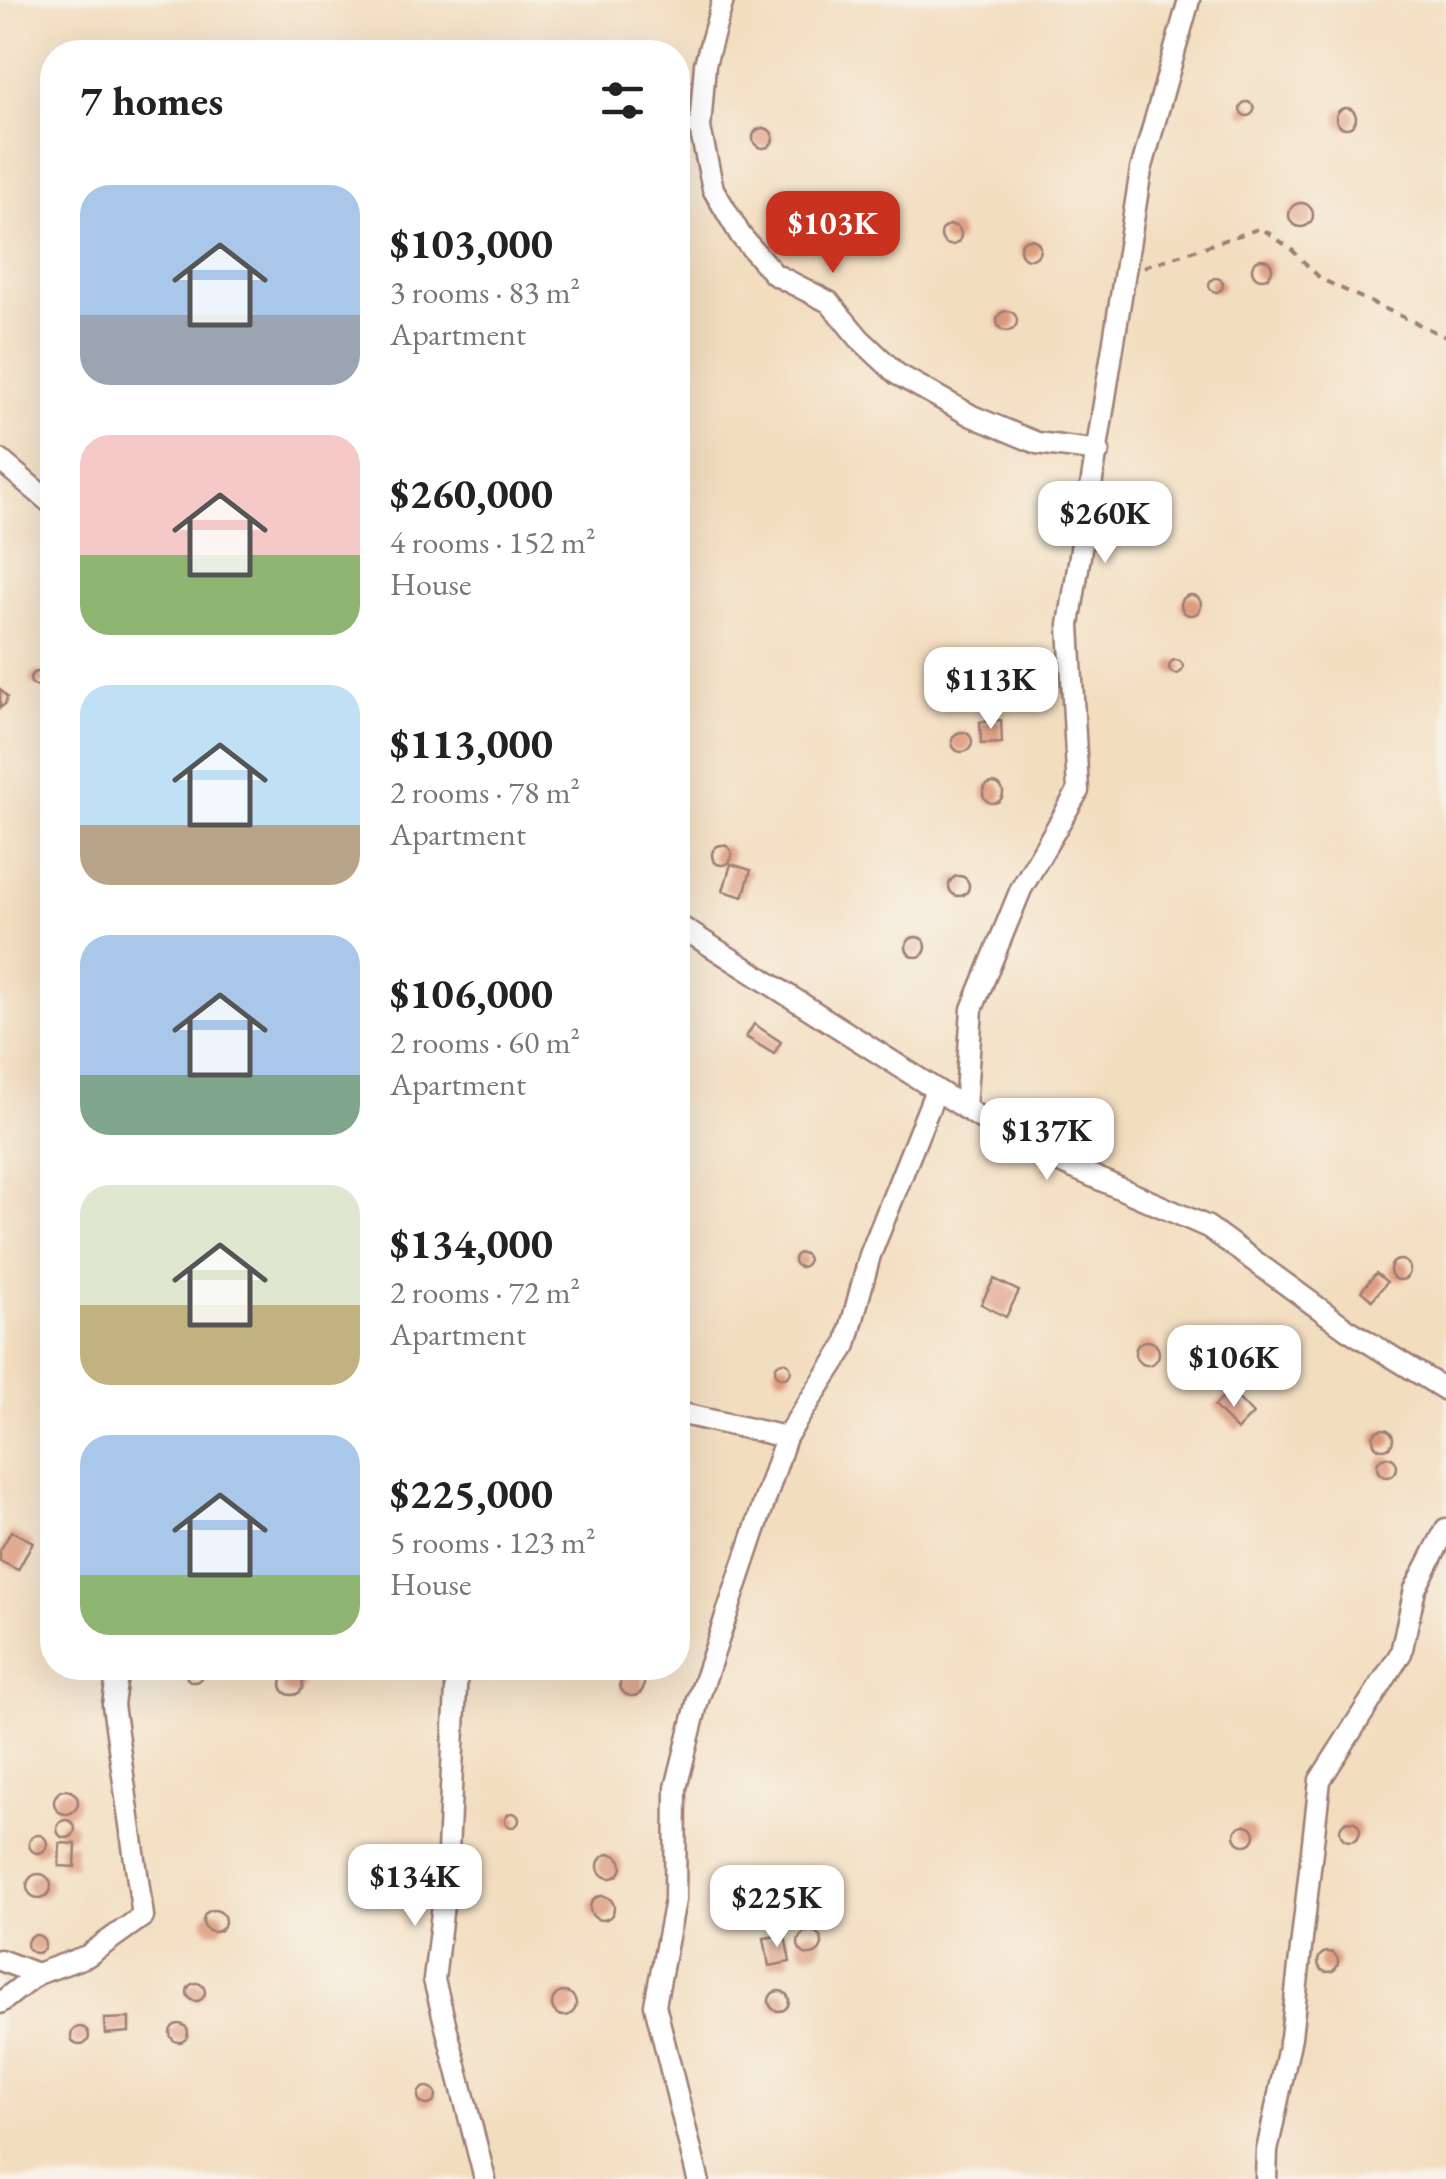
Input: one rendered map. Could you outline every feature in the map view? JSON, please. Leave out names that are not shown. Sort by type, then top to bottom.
[{"type":"street","points":[[723,0],[706,64],[700,128],[713,189],[741,236],[774,274],[829,302],[897,374],[972,416],[1038,442],[1099,450]]},
{"type":"street","points":[[966,1108],[972,1009],[1021,890],[1078,791],[1069,625],[1142,170],[1189,0]]},
{"type":"street","points":[[4,472],[40,496]]},
{"type":"street","points":[[690,933],[1026,1147],[1208,1227],[1348,1329],[1446,1390]]},
{"type":"street","points":[[698,2179],[655,2006],[674,1900],[676,1788],[698,1700],[786,1438],[846,1344],[870,1255],[936,1090]]},
{"type":"street","points":[[690,1416],[786,1438]]},
{"type":"street","points":[[1266,2179],[1267,2151],[1292,2038],[1320,1780],[1401,1654],[1415,1588],[1446,1529]]},
{"type":"street","points":[[0,2003],[37,1974],[87,1956],[143,1916],[113,1706],[116,1680]]},
{"type":"street","points":[[457,1680],[447,1872],[434,1980],[485,2179]]},
{"type":"street","points":[[0,1960],[37,1974]]},
{"type":"path","points":[[1126,272],[1260,228],[1290,248],[1322,278],[1446,337]]},
{"type":"building","points":[[1247,102],[1254,109],[1247,116],[1240,109]]},
{"type":"building","points":[[1346,108],[1356,118],[1346,128],[1336,118]]},
{"type":"building","points":[[763,128],[773,138],[763,148],[753,138]]},
{"type":"building","points":[[1301,203],[1313,215],[1301,227],[1289,215]]},
{"type":"building","points":[[951,225],[961,235],[951,245],[941,235]]},
{"type":"building","points":[[1030,239],[1040,249],[1030,259],[1020,249]]},
{"type":"building","points":[[1262,259],[1272,269],[1262,279],[1252,269]]},
{"type":"building","points":[[1216,278],[1223,285],[1216,292],[1209,285]]},
{"type":"building","points":[[1007,311],[1017,321],[1007,331],[997,321]]},
{"type":"building","points":[[1191,595],[1201,605],[1191,615],[1181,605]]},
{"type":"building","points":[[1176,660],[1183,667],[1176,674],[1169,667]]},
{"type":"building","points":[[37,672],[40,685],[37,686],[30,679]]},
{"type":"building","points":[[0,689],[7,697],[0,708]]},
{"type":"building","points":[[1001,720],[1002,743],[981,744],[980,722]]},
{"type":"building","points":[[962,732],[972,742],[962,752],[952,742]]},
{"type":"building","points":[[993,783],[1003,793],[993,803],[983,793]]},
{"type":"building","points":[[722,845],[732,855],[722,865],[712,855]]},
{"type":"building","points":[[731,864],[751,870],[743,897],[723,891]]},
{"type":"building","points":[[959,876],[969,886],[959,896],[949,886]]},
{"type":"building","points":[[916,937],[926,947],[916,957],[906,947]]},
{"type":"building","points":[[754,1024],[781,1042],[774,1054],[746,1037]]},
{"type":"building","points":[[801,1253],[808,1260],[801,1267],[794,1260]]},
{"type":"building","points":[[1400,1260],[1410,1270],[1400,1280],[1390,1270]]},
{"type":"building","points":[[1376,1273],[1387,1282],[1372,1300],[1361,1291]]},
{"type":"building","points":[[994,1279],[1019,1291],[1006,1317],[981,1304]]},
{"type":"building","points":[[1147,1341],[1159,1353],[1147,1365],[1135,1353]]},
{"type":"building","points":[[783,1362],[791,1370],[783,1378],[775,1370]]},
{"type":"building","points":[[1230,1390],[1253,1414],[1237,1430],[1214,1406]]},
{"type":"building","points":[[1383,1429],[1393,1439],[1383,1449],[1373,1439]]},
{"type":"building","points":[[1387,1457],[1397,1467],[1387,1477],[1377,1467]]},
{"type":"building","points":[[11,1531],[33,1542],[18,1570],[0,1561],[0,1551]]},
{"type":"building","points":[[282,1680],[302,1680],[300,1692],[284,1692]]},
{"type":"building","points":[[621,1680],[643,1680],[643,1689],[637,1695],[627,1695],[621,1689]]},
{"type":"building","points":[[66,1790],[78,1802],[66,1814],[54,1802]]},
{"type":"building","points":[[512,1813],[519,1820],[512,1827],[505,1820]]},
{"type":"building","points":[[66,1820],[75,1829],[66,1838],[57,1829]]},
{"type":"building","points":[[1350,1821],[1360,1831],[1350,1841],[1340,1831]]},
{"type":"building","points":[[1245,1825],[1255,1835],[1245,1845],[1235,1835]]},
{"type":"building","points":[[38,1835],[47,1844],[38,1853],[29,1844]]},
{"type":"building","points":[[60,1843],[76,1844],[75,1867],[59,1866]]},
{"type":"building","points":[[610,1854],[622,1866],[610,1878],[598,1866]]},
{"type":"building","points":[[39,1874],[51,1886],[39,1898],[27,1886]]},
{"type":"building","points":[[602,1896],[614,1908],[602,1920],[590,1908]]},
{"type":"building","points":[[214,1910],[222,1913],[222,1929],[214,1932],[206,1929],[203,1921],[206,1913]]},
{"type":"building","points":[[810,1931],[822,1943],[810,1955],[798,1943]]},
{"type":"building","points":[[36,1935],[45,1944],[36,1953],[27,1944]]},
{"type":"building","points":[[785,1935],[790,1962],[769,1966],[764,1938]]},
{"type":"building","points":[[1328,1952],[1338,1962],[1328,1972],[1318,1962]]},
{"type":"building","points":[[196,1983],[203,1985],[203,1999],[196,2001],[189,1999],[187,1992],[189,1985]]},
{"type":"building","points":[[779,1991],[789,2001],[779,2011],[769,2001]]},
{"type":"building","points":[[564,1992],[576,2004],[564,2016],[552,2004]]},
{"type":"building","points":[[129,2018],[129,2032],[105,2034],[104,2019]]},
{"type":"building","points":[[179,2024],[186,2026],[186,2040],[179,2042],[172,2040],[170,2033],[172,2026]]},
{"type":"building","points":[[80,2027],[87,2029],[87,2043],[80,2045],[73,2043],[71,2036],[73,2029]]},
{"type":"building","points":[[427,2087],[434,2089],[434,2103],[427,2105],[420,2103],[418,2096],[420,2089]]}]
